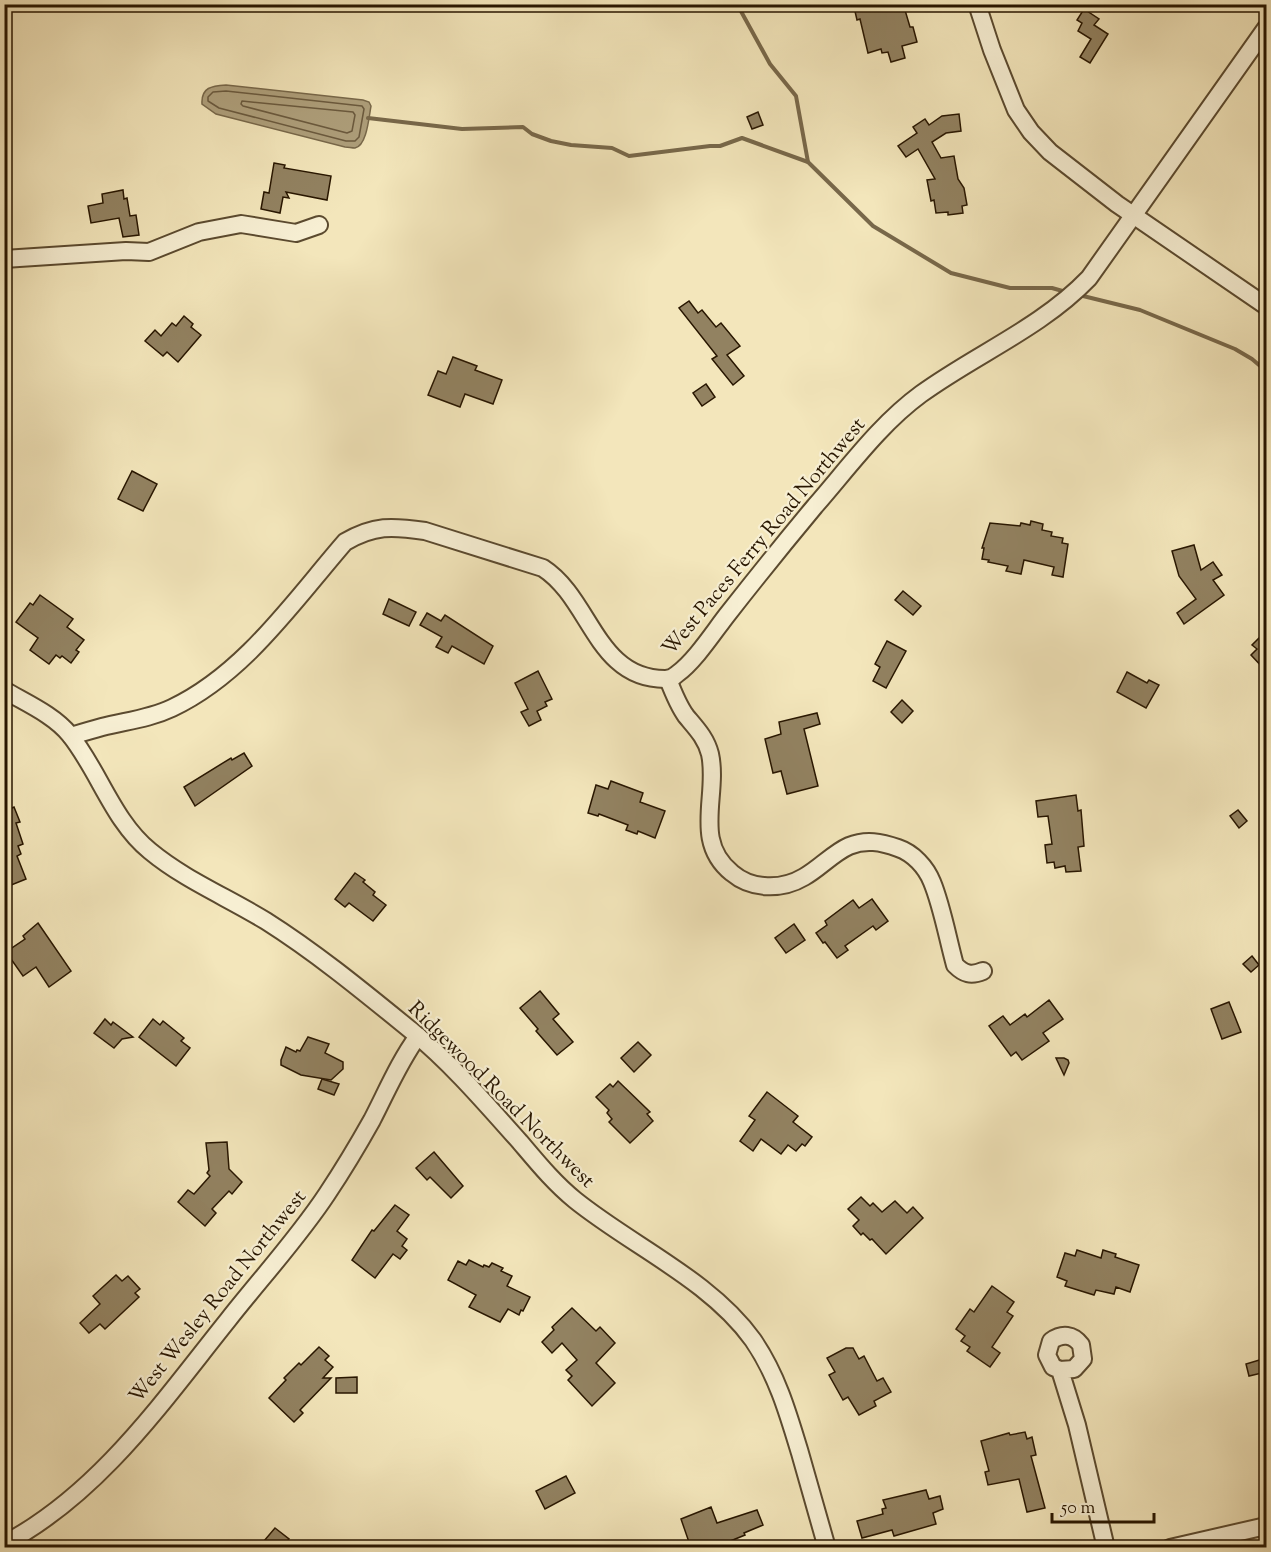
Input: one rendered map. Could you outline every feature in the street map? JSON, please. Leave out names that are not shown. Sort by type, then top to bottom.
[{"type":"street","points":[[977,4],[992,50],[1016,110],[1031,132],[1058,159],[1134,216],[1266,306]]},
{"type":"street","name":"West Paces Ferry Road Northwest","points":[[71,736],[141,719],[170,709],[194,697],[229,671],[256,645],[345,543],[363,532],[384,528],[425,531],[543,568],[566,587],[602,645],[614,659],[638,674],[668,679],[678,674],[702,647],[780,547],[885,425],[924,392],[1069,298],[1089,278],[1266,28]]},
{"type":"street","points":[[4,259],[126,251],[149,252],[199,232],[241,224],[296,232],[319,225]]},
{"type":"street","points":[[668,679],[680,706],[700,731],[709,751],[713,772],[709,834],[717,856],[731,873],[756,885],[784,885],[804,878],[848,847],[856,844],[882,842],[907,851],[918,861],[932,881],[955,965],[961,972],[968,974],[983,971]]},
{"type":"street","name":"Ridgewood Road Northwest","points":[[4,690],[60,724],[71,736],[117,812],[149,851],[187,877],[261,918],[302,944],[417,1036],[494,1113],[571,1197],[605,1224],[708,1293],[732,1315],[752,1339],[771,1368],[785,1401],[827,1548]]},
{"type":"street","name":"West Wesley Road Northwest","points":[[4,1544],[48,1516],[95,1477],[121,1451],[170,1393],[327,1194],[371,1121],[407,1050],[417,1036]]},
{"type":"street","points":[[1060,1370],[1077,1425],[1106,1548]]},
{"type":"street","points":[[1170,1548],[1266,1526]]},
{"type":"water","points":[[226,85],[369,102],[371,106],[365,136],[359,146],[345,147],[216,114],[202,104],[203,94],[208,88]]},
{"type":"building","points":[[864,4],[898,4],[900,11],[905,10],[917,42],[902,46],[905,58],[891,62],[888,52],[882,53],[881,49],[868,53],[860,19],[857,20],[854,7]]},
{"type":"building","points":[[1084,9],[1099,19],[1094,25],[1108,34],[1090,63],[1080,57],[1091,39],[1078,31],[1082,23],[1077,20]]},
{"type":"building","points":[[758,112],[763,125],[752,129],[747,117]]},
{"type":"building","points":[[959,114],[961,131],[946,133],[932,142],[941,158],[954,156],[958,179],[964,188],[967,205],[962,206],[963,213],[948,215],[948,212],[936,213],[927,180],[935,179],[918,149],[906,157],[898,146],[917,133],[913,127],[925,119],[929,125],[942,116]]},
{"type":"building","points":[[274,163],[285,165],[284,168],[331,176],[327,200],[286,192],[289,198],[283,197],[280,213],[261,209],[264,192],[269,193]]},
{"type":"building","points":[[123,190],[130,216],[136,215],[139,235],[123,237],[119,218],[91,223],[88,206],[103,203],[102,194]]},
{"type":"building","points":[[689,301],[698,313],[702,310],[716,327],[721,323],[740,346],[727,355],[744,376],[733,385],[712,359],[717,356],[679,308]]},
{"type":"building","points":[[184,316],[193,324],[191,327],[201,335],[178,362],[167,352],[163,356],[145,341],[155,330],[161,336],[172,323],[176,326]]},
{"type":"building","points":[[453,357],[477,366],[475,370],[502,380],[493,404],[465,394],[460,407],[428,395],[438,371],[446,374]]},
{"type":"building","points":[[706,384],[715,397],[702,406],[693,393]]},
{"type":"building","points":[[132,471],[157,484],[143,511],[118,499]]},
{"type":"building","points":[[1031,521],[1043,524],[1042,530],[1052,532],[1051,536],[1063,538],[1062,543],[1068,544],[1063,577],[1052,575],[1054,567],[1024,560],[1021,574],[1006,571],[1008,566],[982,559],[984,548],[982,548],[990,523],[1020,526],[1021,523],[1030,525]]},
{"type":"building","points":[[1194,545],[1201,570],[1213,562],[1222,575],[1213,580],[1224,595],[1184,624],[1177,613],[1196,599],[1179,576],[1172,551]]},
{"type":"building","points":[[903,591],[921,606],[913,615],[895,600]]},
{"type":"building","points":[[40,595],[73,619],[67,627],[84,640],[76,650],[79,652],[71,663],[62,656],[60,658],[56,655],[49,664],[30,650],[38,638],[16,622],[30,603],[33,605]]},
{"type":"building","points":[[389,599],[416,612],[409,626],[383,614]]},
{"type":"building","points":[[427,613],[441,621],[445,615],[493,646],[484,664],[452,646],[448,653],[436,647],[442,637],[420,625]]},
{"type":"building","points":[[1266,631],[1266,671],[1251,655],[1257,649],[1252,645]]},
{"type":"building","points":[[887,641],[906,651],[886,688],[873,681],[880,667],[875,664]]},
{"type":"building","points":[[538,671],[552,699],[545,702],[547,706],[537,711],[541,720],[529,726],[521,712],[528,709],[515,683]]},
{"type":"building","points":[[1127,672],[1147,683],[1149,680],[1159,685],[1146,708],[1117,692]]},
{"type":"building","points":[[902,700],[913,711],[902,723],[891,712]]},
{"type":"building","points":[[817,713],[820,724],[804,729],[818,786],[787,794],[781,771],[773,773],[765,739],[781,734],[779,722]]},
{"type":"building","points":[[244,753],[252,766],[195,806],[184,787],[231,758],[232,760]]},
{"type":"building","points":[[611,781],[643,793],[640,802],[665,811],[655,838],[638,831],[637,834],[626,830],[628,825],[599,814],[598,816],[588,813],[596,785],[608,789]]},
{"type":"building","points":[[1076,795],[1078,811],[1081,810],[1084,846],[1078,847],[1081,871],[1066,872],[1065,866],[1055,868],[1054,862],[1047,863],[1045,845],[1052,844],[1048,816],[1038,817],[1036,801]]},
{"type":"building","points":[[4,796],[10,809],[14,807],[20,822],[16,823],[23,844],[18,846],[21,854],[17,856],[26,879],[4,888]]},
{"type":"building","points":[[1238,810],[1247,821],[1239,828],[1230,816]]},
{"type":"building","points":[[355,873],[365,880],[363,882],[375,892],[373,895],[386,905],[373,921],[349,903],[345,907],[335,899]]},
{"type":"building","points":[[872,899],[888,921],[876,930],[873,926],[845,946],[848,950],[837,958],[816,933],[827,925],[825,921],[853,900],[859,908]]},
{"type":"building","points":[[38,923],[71,971],[49,987],[36,967],[23,976],[6,952],[25,939],[23,936]]},
{"type":"building","points":[[794,924],[805,940],[786,953],[775,938]]},
{"type":"building","points":[[1252,956],[1259,965],[1251,972],[1243,964]]},
{"type":"building","points":[[540,991],[559,1014],[553,1019],[573,1042],[557,1055],[520,1008]]},
{"type":"building","points":[[1049,1000],[1063,1019],[1043,1033],[1049,1041],[1022,1060],[1016,1052],[1011,1056],[989,1026],[1003,1016],[1010,1025],[1025,1014],[1027,1017]]},
{"type":"building","points":[[1229,1002],[1241,1032],[1222,1039],[1211,1009]]},
{"type":"building","points":[[105,1019],[111,1025],[113,1022],[133,1037],[122,1039],[114,1048],[94,1033]]},
{"type":"building","points":[[153,1019],[160,1025],[163,1021],[184,1038],[181,1041],[190,1048],[176,1066],[139,1037]]},
{"type":"building","points":[[308,1037],[329,1044],[325,1053],[343,1062],[343,1069],[331,1080],[301,1075],[281,1065],[286,1047],[296,1052],[300,1051]]},
{"type":"building","points":[[638,1042],[651,1055],[634,1072],[621,1058]]},
{"type":"building","points":[[1056,1058],[1068,1060],[1064,1075]]},
{"type":"building","points":[[322,1079],[339,1084],[334,1095],[318,1089]]},
{"type":"building","points":[[618,1081],[650,1112],[647,1114],[653,1121],[630,1143],[609,1122],[612,1119],[607,1113],[609,1110],[596,1097],[610,1084],[613,1087]]},
{"type":"building","points":[[767,1092],[798,1116],[793,1122],[812,1137],[805,1146],[802,1144],[796,1151],[788,1145],[781,1154],[761,1139],[753,1151],[740,1141],[755,1120],[749,1116]]},
{"type":"building","points":[[227,1142],[229,1169],[242,1182],[232,1194],[229,1191],[212,1209],[216,1213],[205,1226],[178,1202],[188,1190],[194,1194],[210,1176],[207,1173],[209,1170],[206,1143]]},
{"type":"building","points":[[434,1152],[463,1186],[451,1198],[430,1177],[427,1180],[416,1168]]},
{"type":"building","points":[[861,1197],[870,1206],[873,1203],[882,1212],[895,1201],[907,1213],[913,1207],[923,1218],[886,1254],[872,1239],[870,1240],[863,1233],[861,1235],[853,1226],[859,1220],[848,1209]]},
{"type":"building","points":[[395,1205],[409,1215],[397,1231],[407,1239],[402,1246],[407,1250],[400,1259],[393,1254],[375,1278],[352,1260],[372,1230],[374,1231]]},
{"type":"building","points":[[1077,1250],[1101,1258],[1103,1250],[1116,1254],[1115,1257],[1139,1265],[1130,1292],[1116,1287],[1114,1294],[1096,1290],[1094,1295],[1065,1286],[1067,1281],[1057,1277],[1065,1253],[1075,1256]]},
{"type":"building","points":[[469,1260],[483,1267],[484,1265],[489,1267],[492,1263],[503,1268],[501,1271],[512,1276],[507,1286],[530,1297],[519,1315],[508,1309],[500,1322],[469,1307],[476,1295],[448,1280],[458,1261],[466,1265]]},
{"type":"building","points":[[116,1275],[122,1281],[128,1276],[140,1289],[135,1293],[139,1297],[105,1329],[100,1324],[89,1333],[80,1323],[100,1304],[93,1296]]},
{"type":"building","points":[[992,1286],[1014,1302],[1007,1312],[1013,1316],[992,1347],[1000,1353],[990,1367],[967,1351],[970,1347],[961,1341],[965,1336],[956,1329],[970,1309],[974,1312]]},
{"type":"building","points":[[572,1308],[596,1331],[600,1327],[615,1343],[596,1363],[615,1383],[592,1406],[568,1380],[572,1376],[566,1370],[577,1360],[562,1343],[552,1353],[542,1342],[554,1330],[552,1327]]},
{"type":"building","points":[[319,1347],[329,1356],[325,1360],[333,1367],[323,1378],[331,1378],[300,1410],[303,1413],[294,1422],[269,1398],[286,1380],[284,1378]]},
{"type":"building","points":[[846,1348],[853,1348],[859,1359],[864,1356],[877,1381],[883,1378],[891,1392],[874,1401],[876,1406],[859,1415],[848,1397],[843,1400],[829,1375],[835,1372],[827,1358]]},
{"type":"building","points":[[1266,1358],[1266,1372],[1249,1376],[1246,1364]]},
{"type":"building","points":[[357,1377],[357,1393],[336,1393],[336,1378]]},
{"type":"building","points":[[1025,1432],[1027,1439],[1032,1437],[1036,1455],[1031,1456],[1045,1508],[1027,1512],[1019,1479],[988,1485],[985,1472],[989,1471],[981,1441],[1009,1433],[1010,1435]]},
{"type":"building","points":[[566,1476],[575,1493],[545,1509],[536,1491]]},
{"type":"building","points":[[926,1490],[929,1499],[940,1496],[943,1509],[933,1513],[936,1524],[894,1536],[892,1530],[862,1538],[857,1521],[883,1514],[882,1509],[886,1508],[883,1500]]},
{"type":"building","points":[[711,1507],[717,1523],[757,1510],[763,1525],[723,1544],[724,1548],[701,1548],[699,1541],[690,1545],[681,1519]]},
{"type":"building","points":[[275,1528],[289,1539],[282,1548],[258,1548]]},
{"type":"waterway","points":[[737,4],[770,64],[796,96],[808,162]]},
{"type":"waterway","points":[[368,118],[462,129],[523,127],[532,134],[551,141],[612,148],[629,156],[720,146],[742,138],[808,162],[873,226],[951,273],[1010,288],[1052,288],[1066,292]]},
{"type":"waterway","points":[[1079,295],[1140,310],[1235,349],[1266,371]]}]
